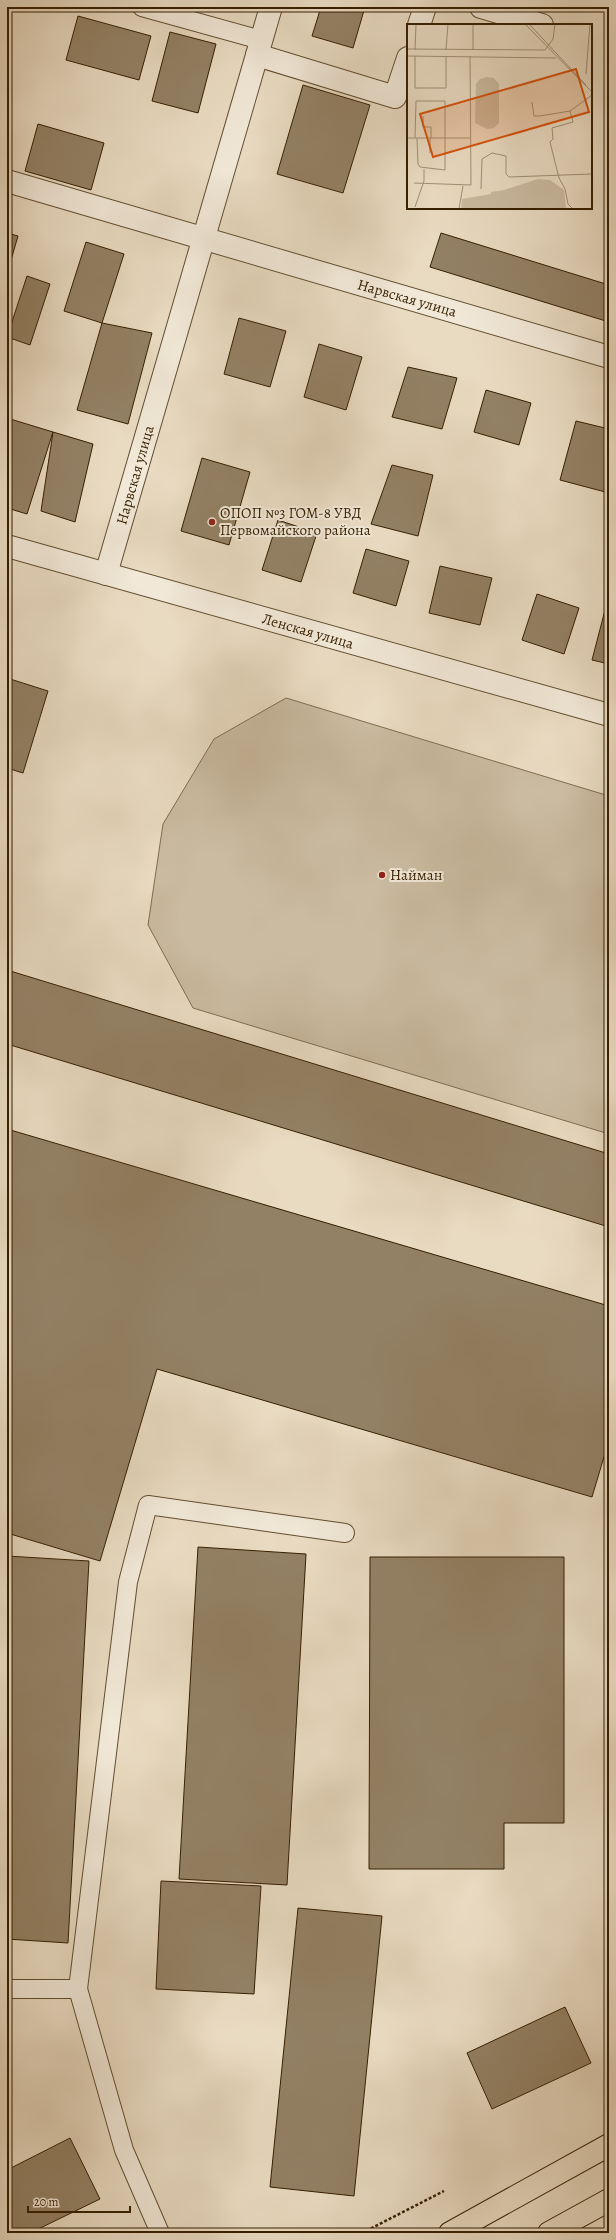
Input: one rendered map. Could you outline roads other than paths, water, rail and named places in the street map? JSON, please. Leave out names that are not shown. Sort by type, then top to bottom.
[{"type":"main road","points":[[450,2233],[609,2145]]},
{"type":"main road","points":[[550,2233],[609,2200]]},
{"type":"street","name":"Нарвская улица","points":[[106,574],[271,7]]},
{"type":"street","points":[[419,24],[425,7]]},
{"type":"street","points":[[481,7],[539,24]]},
{"type":"street","points":[[259,48],[396,97],[407,61]]},
{"type":"street","name":"Нарвская улица","points":[[7,181],[609,357]]},
{"type":"street","name":"Ленская улица","points":[[7,546],[609,715]]},
{"type":"lane","points":[[142,7],[259,48]]},
{"type":"lane","points":[[160,2233],[124,2150],[78,1990],[128,1582],[148,1505],[345,1533]]},
{"type":"lane","points":[[7,1989],[78,1990]]},
{"type":"place","name":"ОПОП №3 ГОМ-8 УВД Первомайского района","points":[[212,522]]},
{"type":"place","name":"Найман","points":[[382,875]]}]
